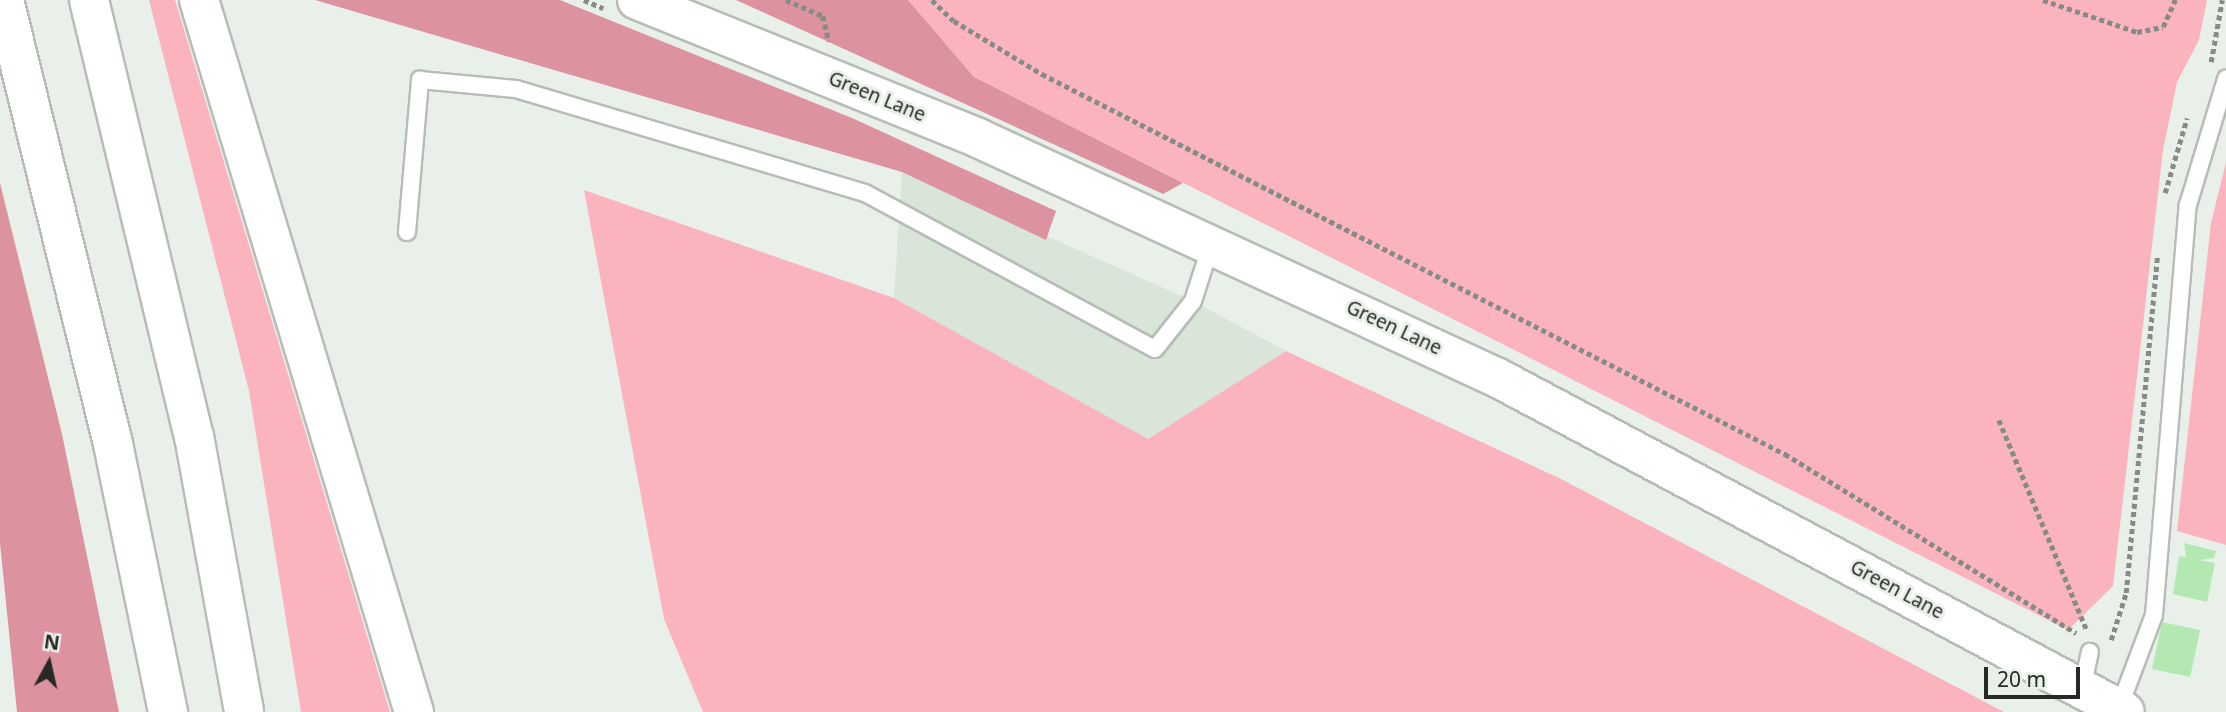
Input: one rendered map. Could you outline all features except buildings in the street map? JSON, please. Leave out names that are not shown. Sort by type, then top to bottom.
[{"type":"main road","points":[[4,0],[113,444],[168,712]]},
{"type":"main road","points":[[89,0],[194,436],[244,712]]},
{"type":"main road","points":[[199,0],[399,653],[414,712]]},
{"type":"main road","name":"Green Lane","points":[[637,0],[827,77],[1212,242],[1498,378],[2122,710]]},
{"type":"main road","points":[[399,653],[427,712]]},
{"type":"lane","points":[[2122,710],[2154,615],[2188,205],[2226,79]]},
{"type":"lane","points":[[407,232],[420,80],[516,89],[865,192],[1155,349],[1193,301],[1212,242]]},
{"type":"lane","points":[[2082,689],[2090,652]]},
{"type":"path","points":[[786,0],[822,16],[827,77]]},
{"type":"path","points":[[932,0],[954,21],[1101,105],[1786,454],[2067,632],[2087,634]]},
{"type":"path","points":[[2043,0],[2137,32],[2164,27],[2175,0]]},
{"type":"path","points":[[1999,420],[2087,634],[2090,652]]},
{"type":"shaded area","points":[[149,0],[175,0],[390,712],[301,712],[249,391]]},
{"type":"shaded area","points":[[315,0],[560,0],[852,118],[1056,211],[1046,240],[902,172]]},
{"type":"shaded area","points":[[736,0],[908,0],[974,77],[1183,183],[1163,194]]},
{"type":"shaded area","points":[[908,0],[2207,0],[2199,40],[2177,82],[2163,150],[2113,586],[2068,630],[974,77]]},
{"type":"shaded area","points":[[2226,162],[2226,545],[2177,531],[2211,223]]},
{"type":"shaded area","points":[[902,172],[1193,301],[1286,351],[1148,439],[894,298]]},
{"type":"shaded area","points":[[0,183],[62,434],[119,712],[17,712],[0,543]]},
{"type":"shaded area","points":[[584,190],[894,298],[1148,439],[1286,351],[1561,479],[2004,712],[703,712],[664,619]]}]
